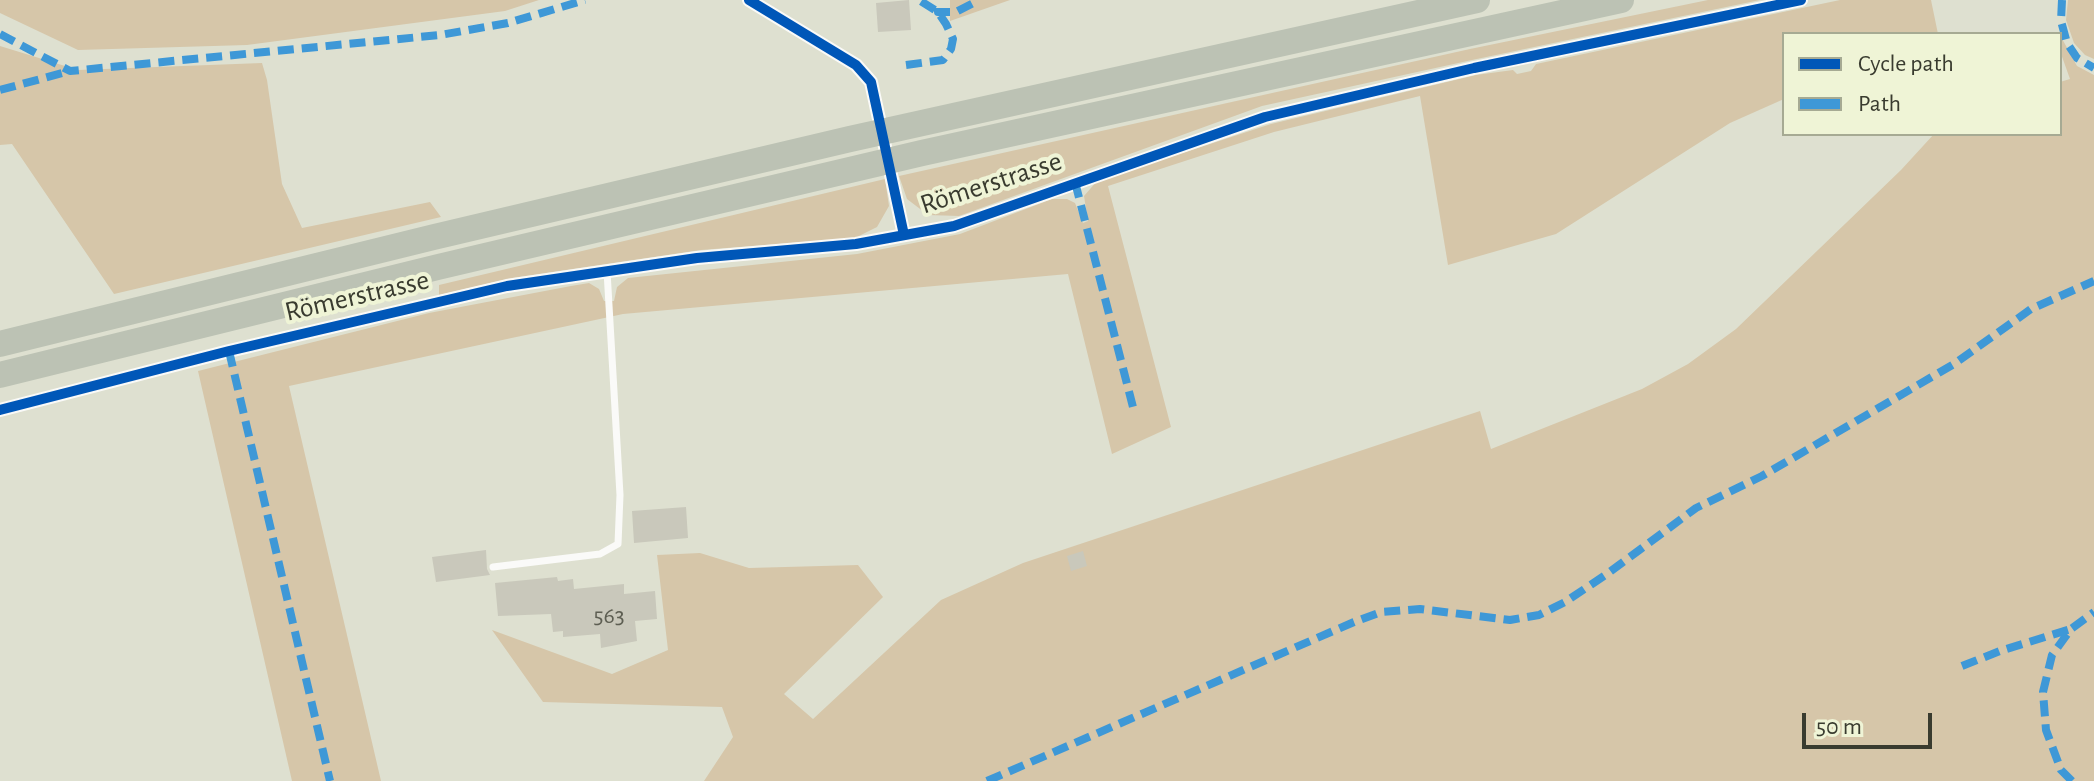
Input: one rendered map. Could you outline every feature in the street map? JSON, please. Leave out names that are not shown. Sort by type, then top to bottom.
[{"type":"highway","points":[[0,344],[850,139],[1477,0]]},
{"type":"highway","points":[[0,375],[438,267],[922,153],[1621,0]]},
{"type":"street","points":[[749,0],[856,65],[871,82],[904,235]]},
{"type":"street","name":"Römerstrasse","points":[[0,410],[507,286],[697,258],[856,244],[954,226],[1265,117],[1474,68],[1801,0]]},
{"type":"lane","points":[[493,567],[600,554],[618,544],[620,495],[607,271]]},
{"type":"shaded area","points":[[0,0],[539,0],[505,11],[247,45],[78,50],[0,13]]},
{"type":"shaded area","points":[[950,0],[1010,0],[950,21]]},
{"type":"shaded area","points":[[1708,0],[1760,0],[1262,106],[959,216],[928,215],[907,199],[899,176],[1470,49]]},
{"type":"shaded area","points":[[1840,0],[1931,0],[1938,32],[1782,32],[1782,100],[1730,123],[1556,234],[1448,265],[1420,96],[1274,132],[1108,186],[1171,427],[1112,454],[1068,274],[623,314],[289,386],[381,781],[292,781],[198,371],[429,313],[571,286],[589,283],[599,289],[604,301],[614,301],[617,287],[628,278],[857,254],[960,234],[1052,199],[1067,199],[1075,203],[1083,223],[1088,221],[1084,196],[1097,181],[1271,124],[1476,75],[1531,71],[1536,64]]},
{"type":"shaded area","points":[[2068,0],[2094,0],[2094,59],[2085,55],[2074,43],[2066,20]]},
{"type":"shaded area","points":[[2062,39],[2077,66],[2094,75],[2094,781],[704,781],[733,737],[722,707],[543,702],[492,630],[612,674],[668,650],[657,555],[700,553],[749,568],[858,565],[883,597],[784,694],[813,719],[941,600],[1023,563],[1480,411],[1491,449],[1642,389],[1688,364],[1736,329],[1932,136],[2062,136],[2062,81],[2070,79],[2062,57]]},
{"type":"shaded area","points":[[0,46],[78,70],[262,63],[282,184],[302,228],[430,202],[441,217],[114,294],[12,144],[0,145]]},
{"type":"shaded area","points":[[885,179],[889,206],[877,227],[855,238],[701,250],[512,278],[439,295],[439,285]]},
{"type":"building","points":[[909,0],[911,30],[878,32],[876,3]]},
{"type":"building","points":[[686,507],[688,538],[634,543],[632,511]]},
{"type":"building","points":[[486,550],[490,575],[436,582],[432,557]]},
{"type":"building","points":[[1083,551],[1087,566],[1071,571],[1067,556]]},
{"type":"building","points":[[557,577],[558,581],[573,579],[574,589],[624,584],[624,594],[655,591],[657,619],[635,621],[637,641],[601,648],[600,634],[563,637],[563,631],[553,632],[551,614],[498,616],[495,583]]},
{"type":"marked path","points":[[0,34],[70,71],[440,35],[508,23],[585,0]]},
{"type":"marked path","points":[[906,65],[943,60],[951,49],[953,39],[946,24],[938,12],[919,0]]},
{"type":"marked path","points":[[938,8],[938,12],[956,12],[979,0]]},
{"type":"marked path","points":[[2062,0],[2061,21],[2067,43],[2077,58],[2094,68]]},
{"type":"marked path","points":[[0,90],[70,71]]},
{"type":"marked path","points":[[1075,182],[1133,407]]},
{"type":"marked path","points":[[987,781],[1381,612],[1420,609],[1510,620],[1539,615],[1607,574],[1696,508],[1762,476],[1954,364],[2031,309],[2094,281]]},
{"type":"marked path","points":[[229,351],[330,781]]},
{"type":"marked path","points":[[2072,781],[2061,770],[2046,730],[2043,692],[2052,655],[2071,629],[2094,612]]},
{"type":"marked path","points":[[1962,666],[2071,629]]},
{"type":"cycle path","points":[[749,0],[856,65],[871,82],[904,235]]},
{"type":"cycle path","points":[[0,410],[229,351],[507,286],[697,258],[856,244],[954,226],[1265,117],[1474,68],[1801,0]]}]
